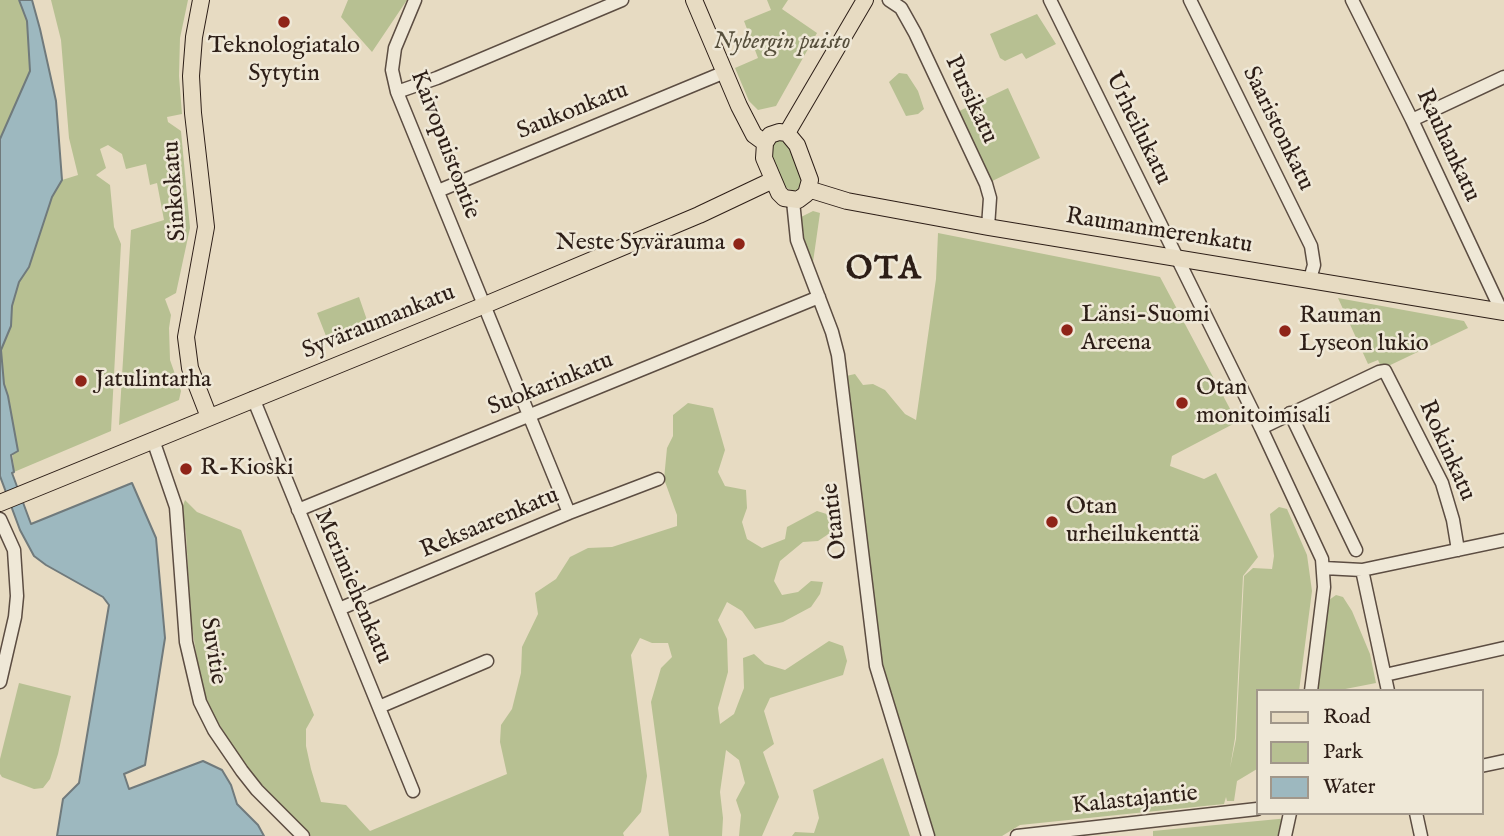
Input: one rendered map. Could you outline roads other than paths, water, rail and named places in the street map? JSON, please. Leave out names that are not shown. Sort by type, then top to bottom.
[{"type":"main road","name":"Sinkokatu","points":[[201,0],[194,37],[191,76],[206,228],[187,337],[190,368],[209,417]]},
{"type":"main road","points":[[694,0],[738,106],[754,135],[765,143]]},
{"type":"main road","points":[[787,133],[865,0]]},
{"type":"main road","points":[[787,133],[797,145],[810,180],[802,198],[793,201],[779,193],[764,158],[765,143],[770,135],[787,133]]},
{"type":"main road","name":"Syväraumankatu","points":[[2,502],[485,305],[699,215],[773,180]]},
{"type":"main road","name":"Raumanmerenkatu","points":[[808,189],[847,201],[988,227],[1503,312]]},
{"type":"street","name":"Kaivopuistontie","points":[[415,0],[394,48],[392,71],[397,92],[569,513]]},
{"type":"street","points":[[397,92],[450,73],[622,0]]},
{"type":"street","name":"Pursikatu","points":[[889,0],[901,8],[915,33],[986,184],[990,198],[988,227]]},
{"type":"street","name":"Urheilukatu","points":[[1050,0],[1261,428],[1317,547],[1324,568]]},
{"type":"street","name":"Saaristonkatu","points":[[1191,0],[1311,246],[1314,265],[1310,279]]},
{"type":"street","name":"Rauhankatu","points":[[1352,0],[1503,312]]},
{"type":"street","name":"Saukonkatu","points":[[438,191],[725,72]]},
{"type":"street","points":[[1412,120],[1504,77]]},
{"type":"street","name":"Otantie","points":[[793,201],[797,240],[832,332],[842,377],[876,666],[928,836]]},
{"type":"street","name":"Suokarinkatu","points":[[298,510],[819,297]]},
{"type":"street","name":"Rokinkatu","points":[[1290,414],[1385,371],[1442,483],[1451,509],[1458,550]]},
{"type":"street","name":"Merimiehenkatu","points":[[253,398],[413,792]]},
{"type":"street","points":[[1261,428],[1290,414],[1356,550]]},
{"type":"street","name":"Suvitie","points":[[153,440],[176,507],[186,642],[200,702],[214,730],[242,771],[303,836]]},
{"type":"street","name":"Reksaarenkatu","points":[[339,609],[569,513],[658,479]]},
{"type":"street","points":[[0,519],[14,550],[17,596],[15,617],[0,680]]},
{"type":"street","points":[[1311,689],[1324,568],[1362,570],[1504,540]]},
{"type":"street","points":[[1362,570],[1388,689]]},
{"type":"street","points":[[1385,675],[1504,648]]},
{"type":"street","points":[[379,707],[487,661]]},
{"type":"street","points":[[1483,766],[1504,761]]},
{"type":"street","name":"Kalastajantie","points":[[1017,836],[1256,809]]},
{"type":"street","points":[[1285,836],[1290,815]]},
{"type":"street","points":[[1416,815],[1420,836]]},
{"type":"water","points":[[19,0],[32,0],[40,29],[56,101],[62,180],[52,197],[29,267],[19,282],[12,306],[11,326],[1,350],[4,384],[18,451],[11,455],[12,473],[31,524],[132,483],[156,538],[165,638],[145,765],[124,774],[129,789],[203,761],[222,770],[231,785],[237,804],[258,825],[264,836],[57,836],[63,799],[79,783],[109,605],[103,597],[34,556],[20,530],[0,476],[0,139],[30,71],[27,21]]},
{"type":"place","name":"Teknologiatalo Sytytin","points":[[284,22]]},
{"type":"place","name":"Neste Syvärauma","points":[[739,244]]},
{"type":"place","name":"Länsi-Suomi Areena","points":[[1067,330]]},
{"type":"place","name":"Rauman Lyseon lukio","points":[[1285,331]]},
{"type":"place","name":"Jatulintarha","points":[[81,381]]},
{"type":"place","name":"Otan monitoimisali","points":[[1182,403]]},
{"type":"place","name":"R-Kioski","points":[[186,469]]},
{"type":"place","name":"Otan urheilukenttä","points":[[1052,522]]},
{"type":"district","name":"OTA","points":[[884,271]]},
{"type":"park label","name":"Nybergin puisto","points":[[782,43]]}]
